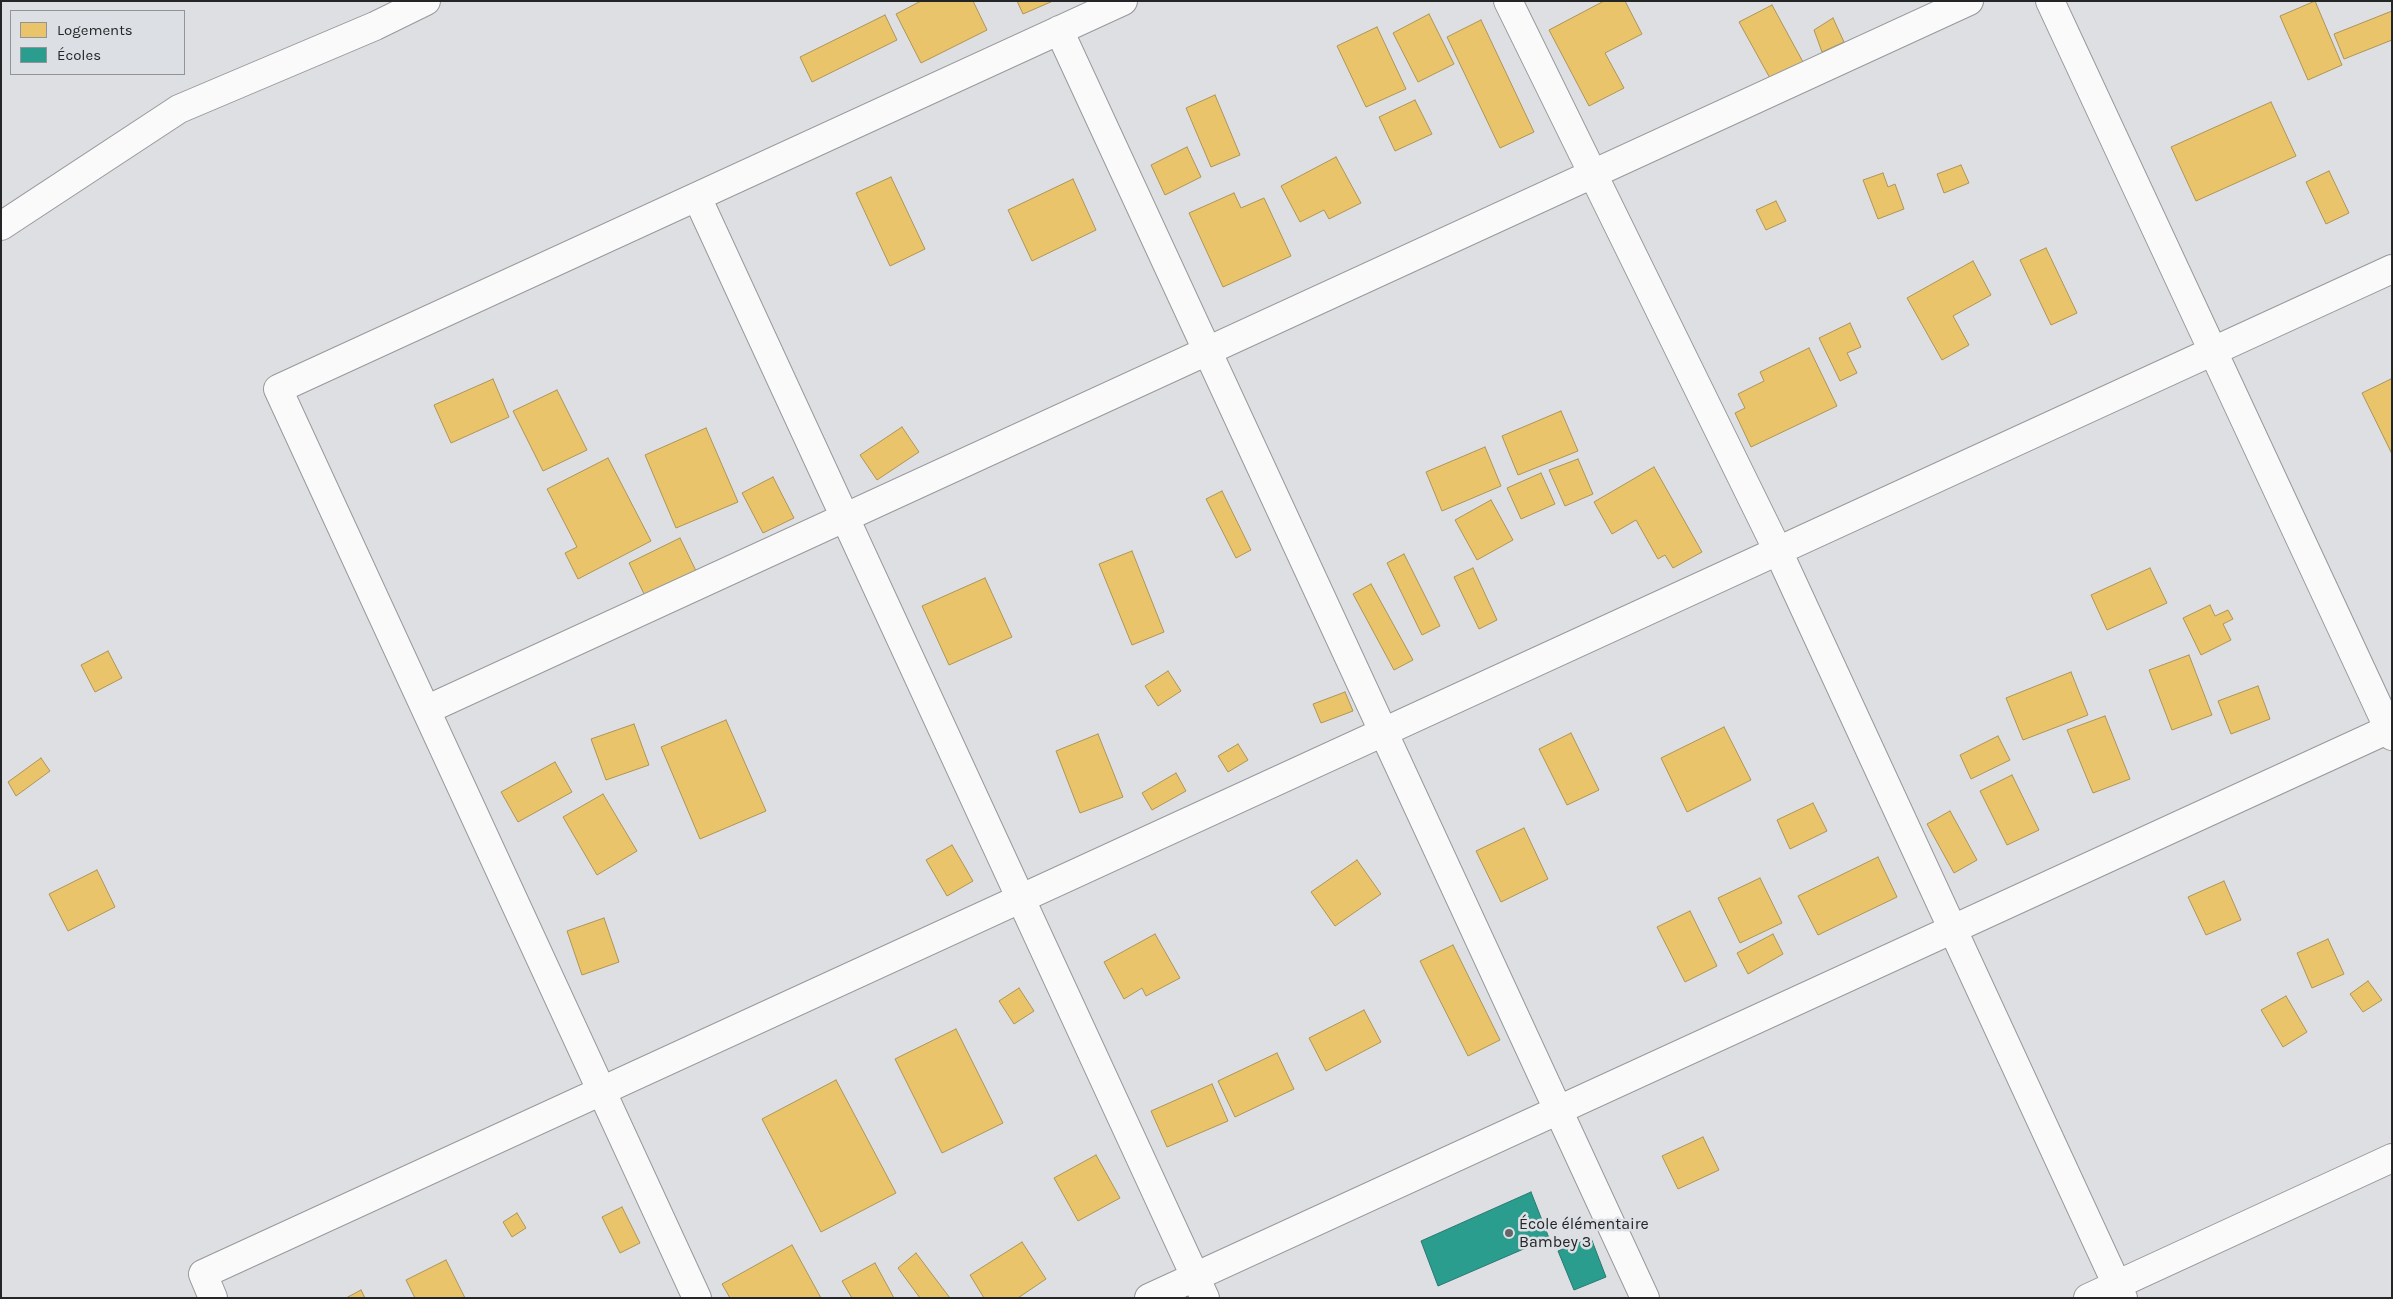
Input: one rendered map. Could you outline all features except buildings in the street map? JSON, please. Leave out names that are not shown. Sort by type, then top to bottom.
[{"type":"street","points":[[1,226],[179,109],[375,26],[426,1]]},
{"type":"street","points":[[697,1298],[278,390],[1123,1]]},
{"type":"street","points":[[1508,1],[1778,551],[2120,1291]]},
{"type":"street","points":[[426,710],[1969,1]]},
{"type":"street","points":[[1149,1298],[1200,1287],[1558,1110],[1952,929],[2390,732],[2050,1]]},
{"type":"street","points":[[1059,30],[1644,1298]]},
{"type":"street","points":[[697,197],[1200,1287]]},
{"type":"street","points":[[213,1298],[203,1274],[2392,270]]},
{"type":"street","points":[[2088,1298],[2120,1291],[2392,1158]]},
{"type":"place","name":"École élémentaire Bambey 3","points":[[1509,1233]]}]
